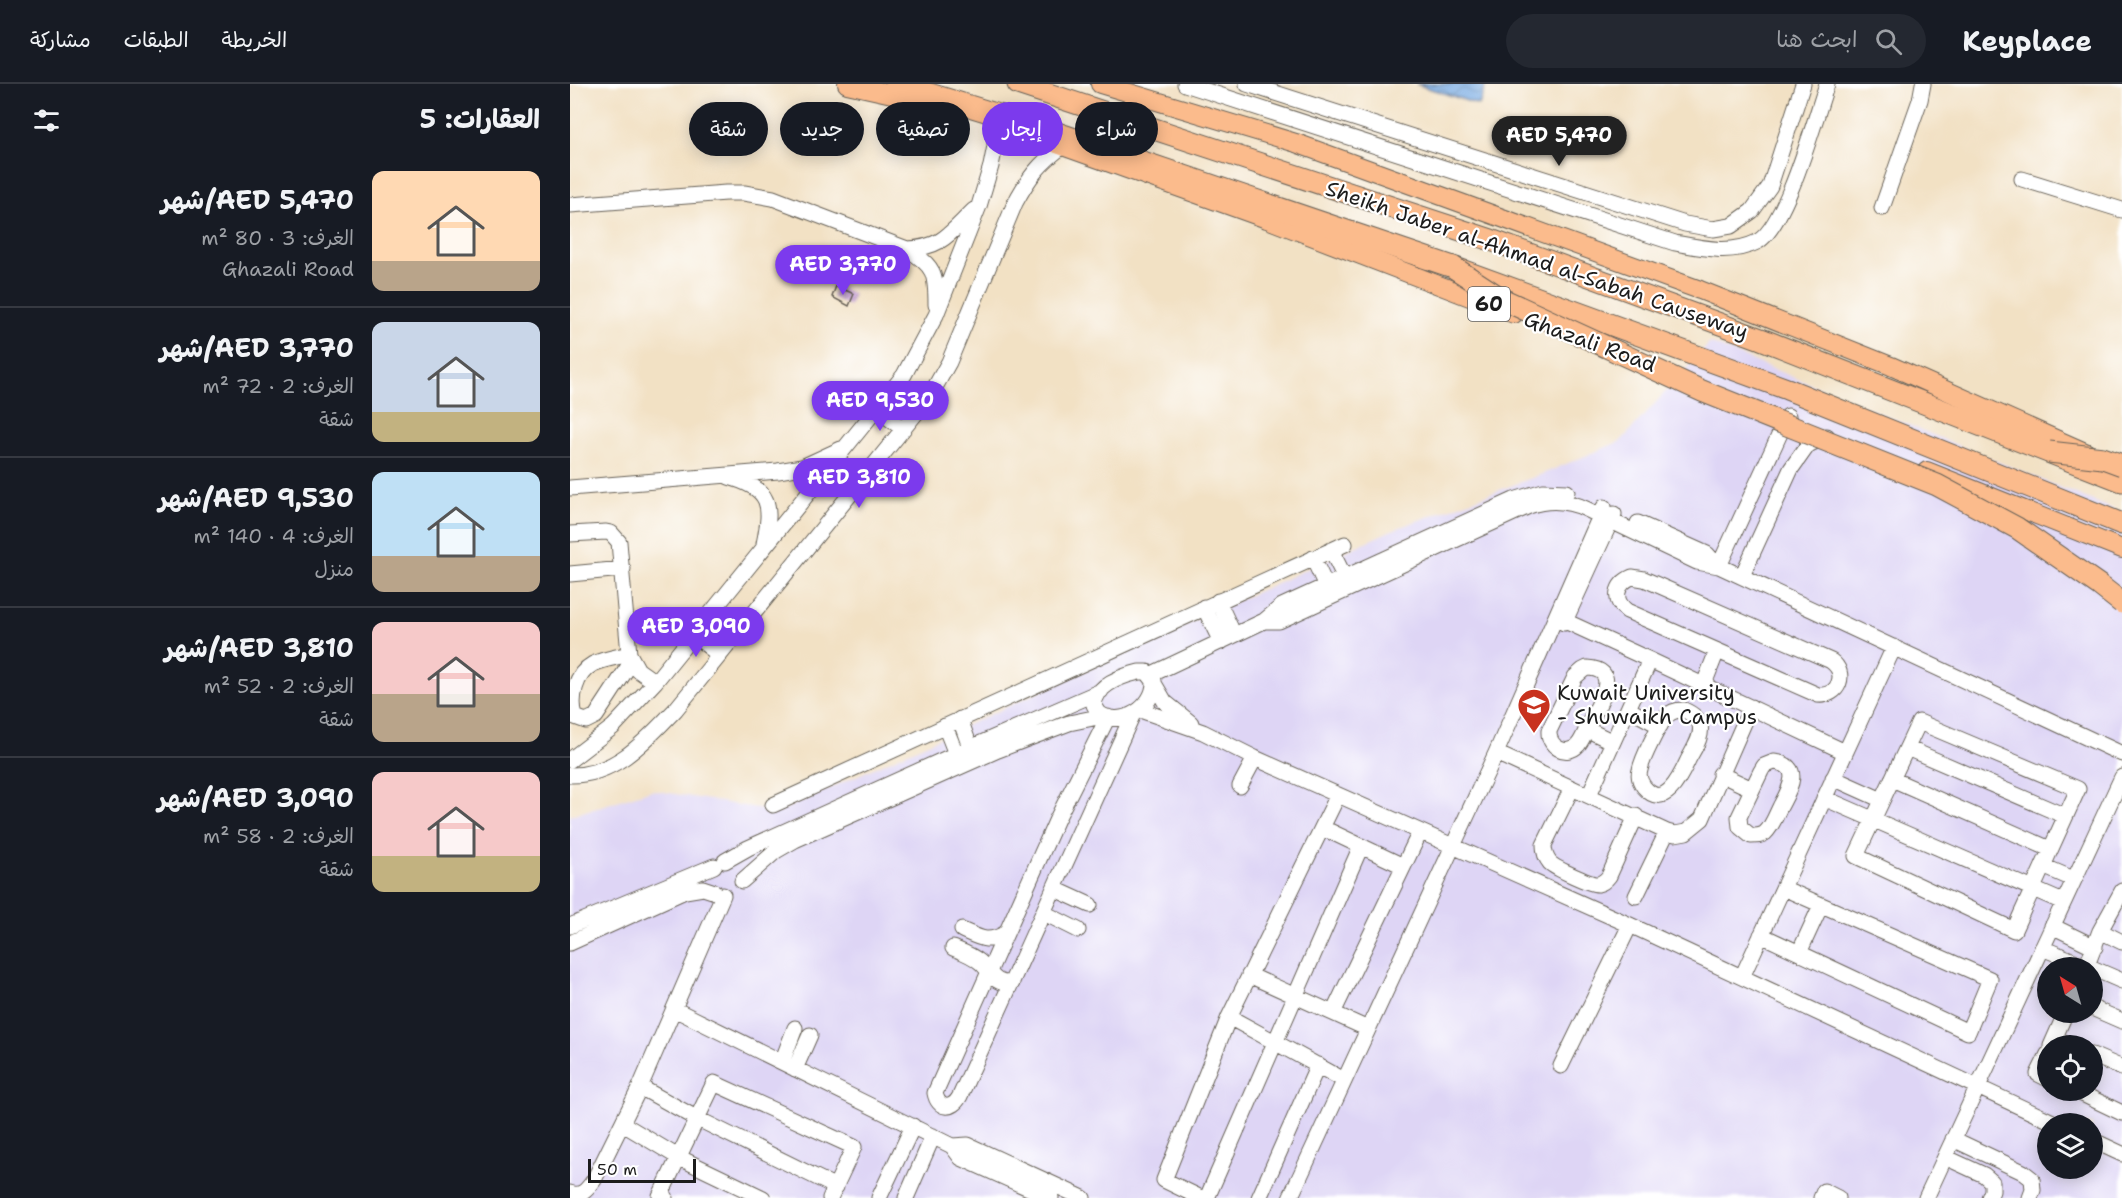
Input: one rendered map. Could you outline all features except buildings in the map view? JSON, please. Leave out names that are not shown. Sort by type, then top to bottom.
[{"type":"highway","name":"Sheikh Jaber al-Ahmad al-Sabah Causeway","points":[[897,84],[1051,131],[1453,267],[1787,389],[2051,495]]},
{"type":"highway","name":"Sheikh Jaber al-Ahmad al-Sabah Causeway","points":[[1018,84],[1491,240],[1761,339],[2049,452]]},
{"type":"highway","points":[[1453,267],[1502,299],[1702,392],[1937,485],[2017,528],[2122,603]]},
{"type":"highway","points":[[2049,452],[2103,458],[2122,466]]},
{"type":"highway","points":[[2049,452],[2122,481]]},
{"type":"highway","points":[[2051,495],[2059,505],[2072,514],[2122,539]]},
{"type":"highway","name":"60","points":[[2051,495],[2122,524]]},
{"type":"main road","name":"Ghazali Road","points":[[847,84],[918,100],[982,119]]},
{"type":"main road","points":[[1100,84],[1296,144],[1700,290],[1881,362],[2122,466]]},
{"type":"main road","name":"Ghazali Road","points":[[1064,146],[1267,219],[1834,433],[2122,549]]},
{"type":"street","points":[[1185,84],[1675,243],[1705,249],[1733,250],[1758,242],[1774,226],[1788,197],[1827,84]]},
{"type":"street","points":[[1247,84],[1684,224],[1713,229],[1731,226],[1752,212],[1770,186],[1803,84]]},
{"type":"street","points":[[1882,208],[1920,100],[1923,84]]},
{"type":"street","points":[[570,775],[591,774],[606,769],[637,748],[676,709],[930,396],[949,362],[999,240],[1027,181],[1044,160],[1064,146]]},
{"type":"street","points":[[570,760],[613,727],[655,682],[904,375],[936,315],[979,206],[993,156]]},
{"type":"street","points":[[2022,179],[2122,210]]},
{"type":"street","points":[[570,205],[726,193],[759,194],[773,198],[907,249],[930,265],[935,274],[936,315]]},
{"type":"street","points":[[907,249],[937,244],[979,206]]},
{"type":"street","points":[[877,409],[903,429]]},
{"type":"street","points":[[1718,565],[1788,416]]},
{"type":"street","points":[[1742,576],[1796,461],[1808,445],[1834,433]]},
{"type":"street","points":[[570,488],[726,477],[802,467],[847,445]]},
{"type":"street","points":[[726,477],[743,481],[756,488],[768,505],[770,518],[762,549]]},
{"type":"street","points":[[1153,680],[1227,638],[1264,621],[1282,606],[1533,493],[1554,490],[1566,492],[1697,562],[1718,565],[2122,754]]},
{"type":"street","points":[[1264,621],[1280,621],[1528,506],[1558,501],[1608,514]]},
{"type":"street","points":[[1499,754],[1565,621],[1608,514]]},
{"type":"street","points":[[1299,1198],[1608,514]]},
{"type":"street","points":[[570,534],[600,531],[611,533],[619,542],[631,657],[646,677],[655,682]]},
{"type":"street","points":[[773,805],[1338,547],[1345,578]]},
{"type":"street","points":[[1313,558],[1326,586]]},
{"type":"street","points":[[570,574],[622,569]]},
{"type":"street","points":[[1632,577],[1644,579],[1831,661],[1839,670],[1840,681],[1838,687],[1829,694],[1818,695],[1717,651],[1627,611],[1618,599],[1618,589],[1622,583],[1632,577]]},
{"type":"street","points":[[1211,604],[1227,638]]},
{"type":"street","points":[[1565,621],[1704,684],[1845,752]]},
{"type":"street","points":[[694,634],[719,655]]},
{"type":"street","points":[[1742,977],[1894,647]]},
{"type":"street","points":[[1704,684],[1717,651]]},
{"type":"street","points":[[631,657],[596,716],[586,721],[574,717],[570,703],[578,677],[592,664],[631,657]]},
{"type":"street","points":[[1589,795],[1650,660]]},
{"type":"street","points":[[1593,668],[1602,673],[1607,687],[1586,729],[1578,744],[1568,750],[1553,745],[1549,736],[1551,726],[1575,677],[1583,670],[1593,668]]},
{"type":"street","points":[[1106,717],[1096,710],[1094,705],[1101,691],[1109,684],[1143,671],[1153,680],[1165,702],[1173,710],[1203,732],[1255,758],[1630,925],[2037,1114]]},
{"type":"street","points":[[1106,717],[1057,819],[935,1093],[936,1101],[942,1106],[950,1107],[956,1103],[1136,712],[1150,697],[1153,680]]},
{"type":"street","points":[[570,926],[720,863],[748,848],[1101,691]]},
{"type":"street","points":[[1499,754],[1667,832],[1675,834],[1686,832],[1702,819],[1750,707]]},
{"type":"street","points":[[1628,709],[1660,726]]},
{"type":"street","points":[[1684,710],[1697,719],[1700,730],[1698,740],[1677,784],[1668,792],[1656,794],[1645,789],[1641,784],[1639,772],[1660,726],[1668,714],[1684,710]]},
{"type":"street","points":[[570,943],[685,891],[703,888],[732,894],[737,891],[742,881],[776,851],[795,840],[998,750],[1069,723],[1106,717],[1120,718],[1136,712],[1203,732]]},
{"type":"street","points":[[960,719],[963,751]]},
{"type":"street","points":[[1919,722],[2078,789],[2014,930],[1856,856],[1892,779],[1919,722]]},
{"type":"street","points":[[945,726],[963,751]]},
{"type":"street","points":[[1586,729],[1613,742]]},
{"type":"street","points":[[1907,748],[2065,816]]},
{"type":"street","points":[[1240,786],[1255,758]]},
{"type":"street","points":[[1769,763],[1785,765],[1792,773],[1792,784],[1768,829],[1756,836],[1747,834],[1738,822],[1752,789],[1761,771],[1769,763]]},
{"type":"street","points":[[1720,774],[1752,789]]},
{"type":"street","points":[[1926,1198],[2122,777]]},
{"type":"street","points":[[1833,778],[1882,800]]},
{"type":"street","points":[[1892,779],[2050,849]]},
{"type":"street","points":[[1572,788],[1544,845],[1545,854],[1554,866],[1594,884],[1603,882],[1610,876],[1636,816]]},
{"type":"street","points":[[1201,1198],[1164,1180],[1229,1017],[1338,795]]},
{"type":"street","points":[[1824,798],[2064,902]]},
{"type":"street","points":[[1057,819],[1068,822],[1079,833]]},
{"type":"street","points":[[1323,828],[1403,866]]},
{"type":"street","points":[[1333,1013],[1420,832]]},
{"type":"street","points":[[1636,896],[1667,832]]},
{"type":"street","points":[[1207,1198],[1297,997],[1361,846]]},
{"type":"street","points":[[1290,1198],[1368,1029],[1456,848]]},
{"type":"street","points":[[719,893],[709,882],[711,870],[720,863],[736,865],[742,875],[742,881]]},
{"type":"street","points":[[2043,866],[2073,879]]},
{"type":"street","points":[[1632,867],[1646,875]]},
{"type":"street","points":[[1761,935],[1968,1032],[1990,979],[1783,888]]},
{"type":"street","points":[[1055,889],[1090,905]]},
{"type":"street","points":[[572,1196],[585,1192],[594,1180],[623,1124],[674,1009],[719,893]]},
{"type":"street","points":[[2092,957],[2100,932],[2122,893]]},
{"type":"street","points":[[1799,953],[1821,905]]},
{"type":"street","points":[[1044,913],[1078,930]]},
{"type":"street","points":[[1561,1066],[1630,925]]},
{"type":"street","points":[[2052,926],[2095,947]]},
{"type":"street","points":[[962,930],[983,939],[995,939],[1006,933]]},
{"type":"street","points":[[2100,932],[2122,942]]},
{"type":"street","points":[[953,948],[968,953],[1001,983],[1012,983]]},
{"type":"street","points":[[2042,948],[2064,957]]},
{"type":"street","points":[[2103,973],[2122,981]]},
{"type":"street","points":[[1249,975],[1368,1029]]},
{"type":"street","points":[[674,1009],[933,1136],[952,1146],[961,1158],[1051,1198]]},
{"type":"street","points":[[2103,1013],[2122,1022]]},
{"type":"street","points":[[1229,1017],[1344,1080]]},
{"type":"street","points":[[789,1065],[795,1029]]},
{"type":"street","points":[[789,1065],[810,1035]]},
{"type":"street","points":[[2103,1060],[2122,1068]]},
{"type":"street","points":[[1259,1198],[1318,1065]]},
{"type":"street","points":[[639,1087],[696,1118],[833,1192],[854,1148],[714,1083],[696,1118],[660,1196],[665,1198]]},
{"type":"street","points":[[2097,1101],[2122,1113]]},
{"type":"street","points":[[623,1124],[678,1157],[763,1198]]},
{"type":"street","points":[[879,1198],[913,1126]]},
{"type":"street","points":[[906,1198],[933,1136]]},
{"type":"street","points":[[1953,1139],[2023,1172],[2032,1179],[2033,1190],[2030,1198]]},
{"type":"street","points":[[952,1146],[968,1145],[1083,1198]]},
{"type":"street","points":[[2103,1145],[2122,1154]]},
{"type":"street","points":[[1945,1157],[1984,1175],[1992,1182],[1989,1198]]},
{"type":"street","points":[[594,1180],[596,1198]]},
{"type":"street","points":[[1821,1198],[1824,1191],[1838,1198]]},
{"type":"shaded area","name":"Kuwait University - Shuwaikh Campus","points":[[1710,343],[2122,513],[2122,1198],[570,1198],[570,816],[652,790],[778,812],[1390,531],[1540,475],[1621,441]]},
{"type":"water","points":[[1416,84],[1486,84],[1479,105]]},
{"type":"place","name":"Kuwait University - Shuwaikh Campus","points":[[1534,734]]}]
